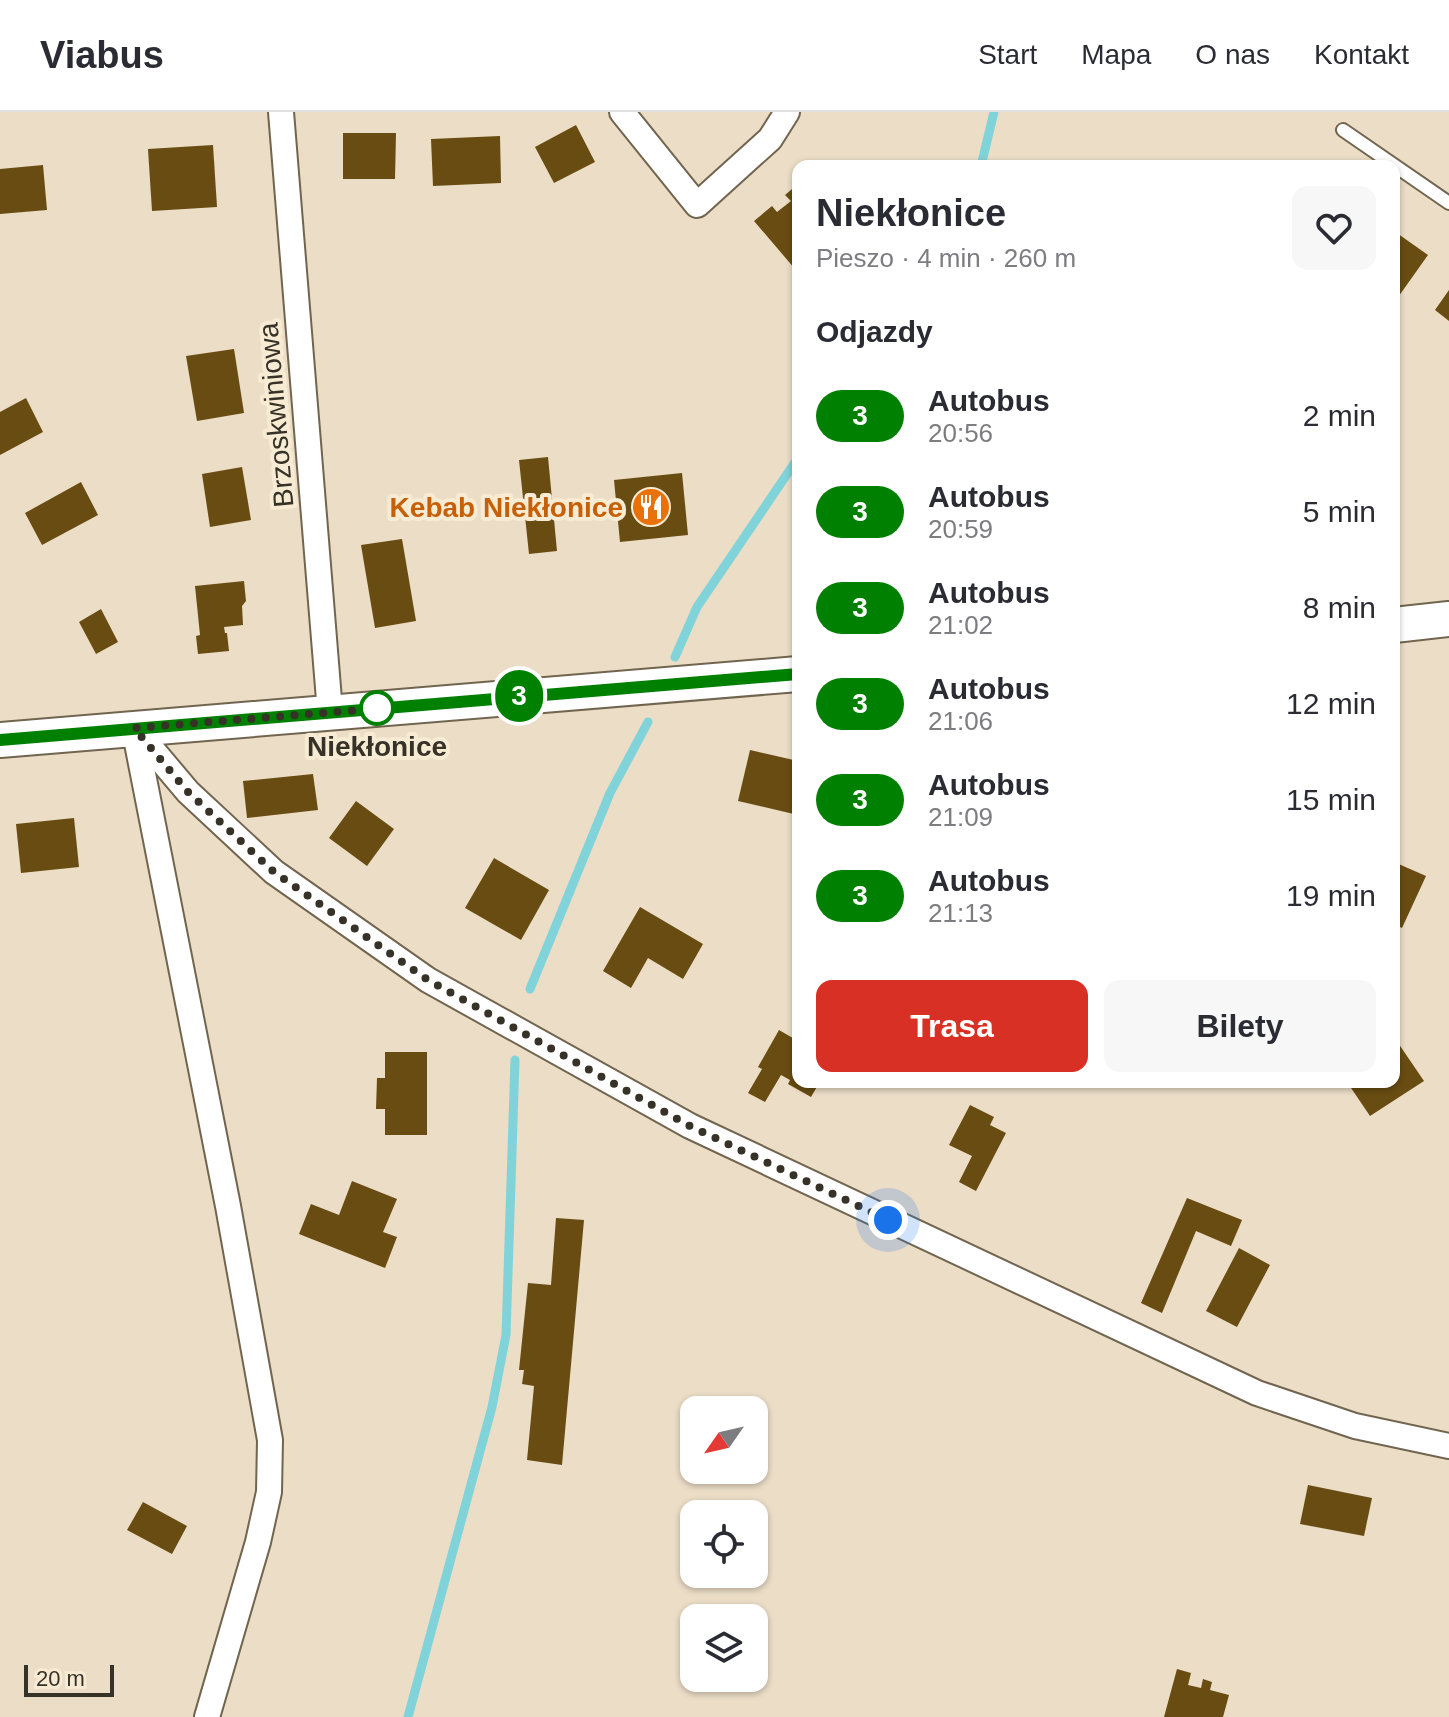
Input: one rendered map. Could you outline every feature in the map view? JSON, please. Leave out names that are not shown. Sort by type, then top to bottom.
[{"type":"street","name":"Brzoskwiniowa","points":[[281,112],[330,712]]},
{"type":"street","points":[[622,112],[697,205],[770,139],[787,112]]},
{"type":"street","points":[[1400,624],[1449,619]]},
{"type":"street","points":[[0,740],[792,674]]},
{"type":"street","points":[[134,728],[188,792],[274,872],[428,980],[690,1126],[1257,1393],[1355,1426],[1449,1446]]},
{"type":"street","points":[[134,728],[228,1206],[270,1440],[269,1492],[258,1542],[207,1717]]},
{"type":"lane","points":[[1343,130],[1387,160]]},
{"type":"lane","points":[[1400,169],[1449,203]]},
{"type":"building","points":[[576,125],[595,162],[554,183],[535,147]]},
{"type":"building","points":[[343,133],[396,133],[395,179],[343,179]]},
{"type":"building","points":[[500,136],[501,183],[433,186],[431,139]]},
{"type":"building","points":[[213,145],[217,207],[152,211],[148,149]]},
{"type":"building","points":[[43,165],[47,210],[0,214],[0,169]]},
{"type":"building","points":[[792,189],[792,265],[754,221],[772,206],[777,212],[791,201],[785,195]]},
{"type":"building","points":[[1400,235],[1428,255],[1400,294]]},
{"type":"building","points":[[1449,290],[1449,321],[1435,310]]},
{"type":"building","points":[[234,349],[244,413],[197,421],[186,356]]},
{"type":"building","points":[[26,398],[43,432],[0,455],[0,412]]},
{"type":"building","points":[[548,457],[557,551],[529,554],[519,460]]},
{"type":"building","points":[[242,467],[251,520],[210,527],[202,474]]},
{"type":"building","name":"Kebab Niekłonice","points":[[682,473],[688,535],[620,542],[614,480]]},
{"type":"building","points":[[81,482],[98,515],[42,545],[25,513]]},
{"type":"building","points":[[402,539],[416,621],[375,628],[361,545]]},
{"type":"building","points":[[244,581],[246,601],[242,606],[243,625],[224,627],[229,651],[198,654],[196,636],[200,635],[195,586]]},
{"type":"building","points":[[101,609],[118,642],[96,654],[79,622]]},
{"type":"building","points":[[750,750],[792,760],[792,814],[738,801]]},
{"type":"building","points":[[313,774],[318,810],[247,818],[243,781]]},
{"type":"building","points":[[356,801],[394,829],[367,866],[329,838]]},
{"type":"building","points":[[74,818],[79,867],[21,873],[16,824]]},
{"type":"building","points":[[494,858],[549,890],[521,940],[465,908]]},
{"type":"building","points":[[1400,865],[1426,876],[1400,927]]},
{"type":"building","points":[[640,907],[703,944],[683,979],[648,958],[631,988],[603,971]]},
{"type":"building","points":[[779,1030],[792,1038],[792,1086],[788,1084],[790,1080],[781,1075],[765,1102],[748,1093],[762,1069],[758,1067]]},
{"type":"building","points":[[1400,1046],[1424,1081],[1370,1116],[1351,1088],[1400,1088]]},
{"type":"building","points":[[385,1052],[427,1052],[427,1135],[385,1135],[385,1109],[376,1109],[377,1078],[385,1078]]},
{"type":"building","points":[[795,1088],[816,1088],[811,1097]]},
{"type":"building","points":[[970,1105],[994,1117],[990,1125],[1006,1133],[976,1191],[959,1182],[972,1156],[949,1145]]},
{"type":"building","points":[[352,1181],[397,1199],[383,1232],[397,1237],[385,1268],[299,1234],[311,1204],[339,1215]]},
{"type":"building","points":[[1187,1198],[1242,1220],[1231,1246],[1196,1231],[1162,1313],[1141,1303]]},
{"type":"building","points":[[556,1218],[584,1220],[562,1465],[527,1460],[534,1386],[522,1384],[524,1370],[519,1370],[528,1283],[551,1285]]},
{"type":"building","points":[[1239,1248],[1270,1265],[1237,1327],[1206,1311]]},
{"type":"building","points":[[1308,1485],[1372,1498],[1364,1536],[1300,1524]]},
{"type":"building","points":[[143,1502],[187,1526],[172,1554],[127,1530]]},
{"type":"building","points":[[1177,1669],[1191,1673],[1188,1685],[1201,1688],[1203,1679],[1212,1682],[1210,1690],[1229,1695],[1223,1717],[1164,1717]]},
{"type":"waterway","points":[[982,160],[994,112]]},
{"type":"waterway","points":[[675,657],[697,607],[792,467]]},
{"type":"waterway","points":[[530,989],[610,793],[648,722]]},
{"type":"waterway","points":[[408,1717],[492,1407],[506,1335],[515,1060]]},
{"type":"bus line","name":"3","points":[[0,740],[792,674]]},
{"type":"place","name":"Kebab Niekłonice","points":[[651,507]]},
{"type":"place","name":"Niekłonice","points":[[377,708]]},
{"type":"route","points":[[377,708],[386,708],[134,728],[188,792],[274,872],[428,980],[690,1126],[888,1220]]}]
